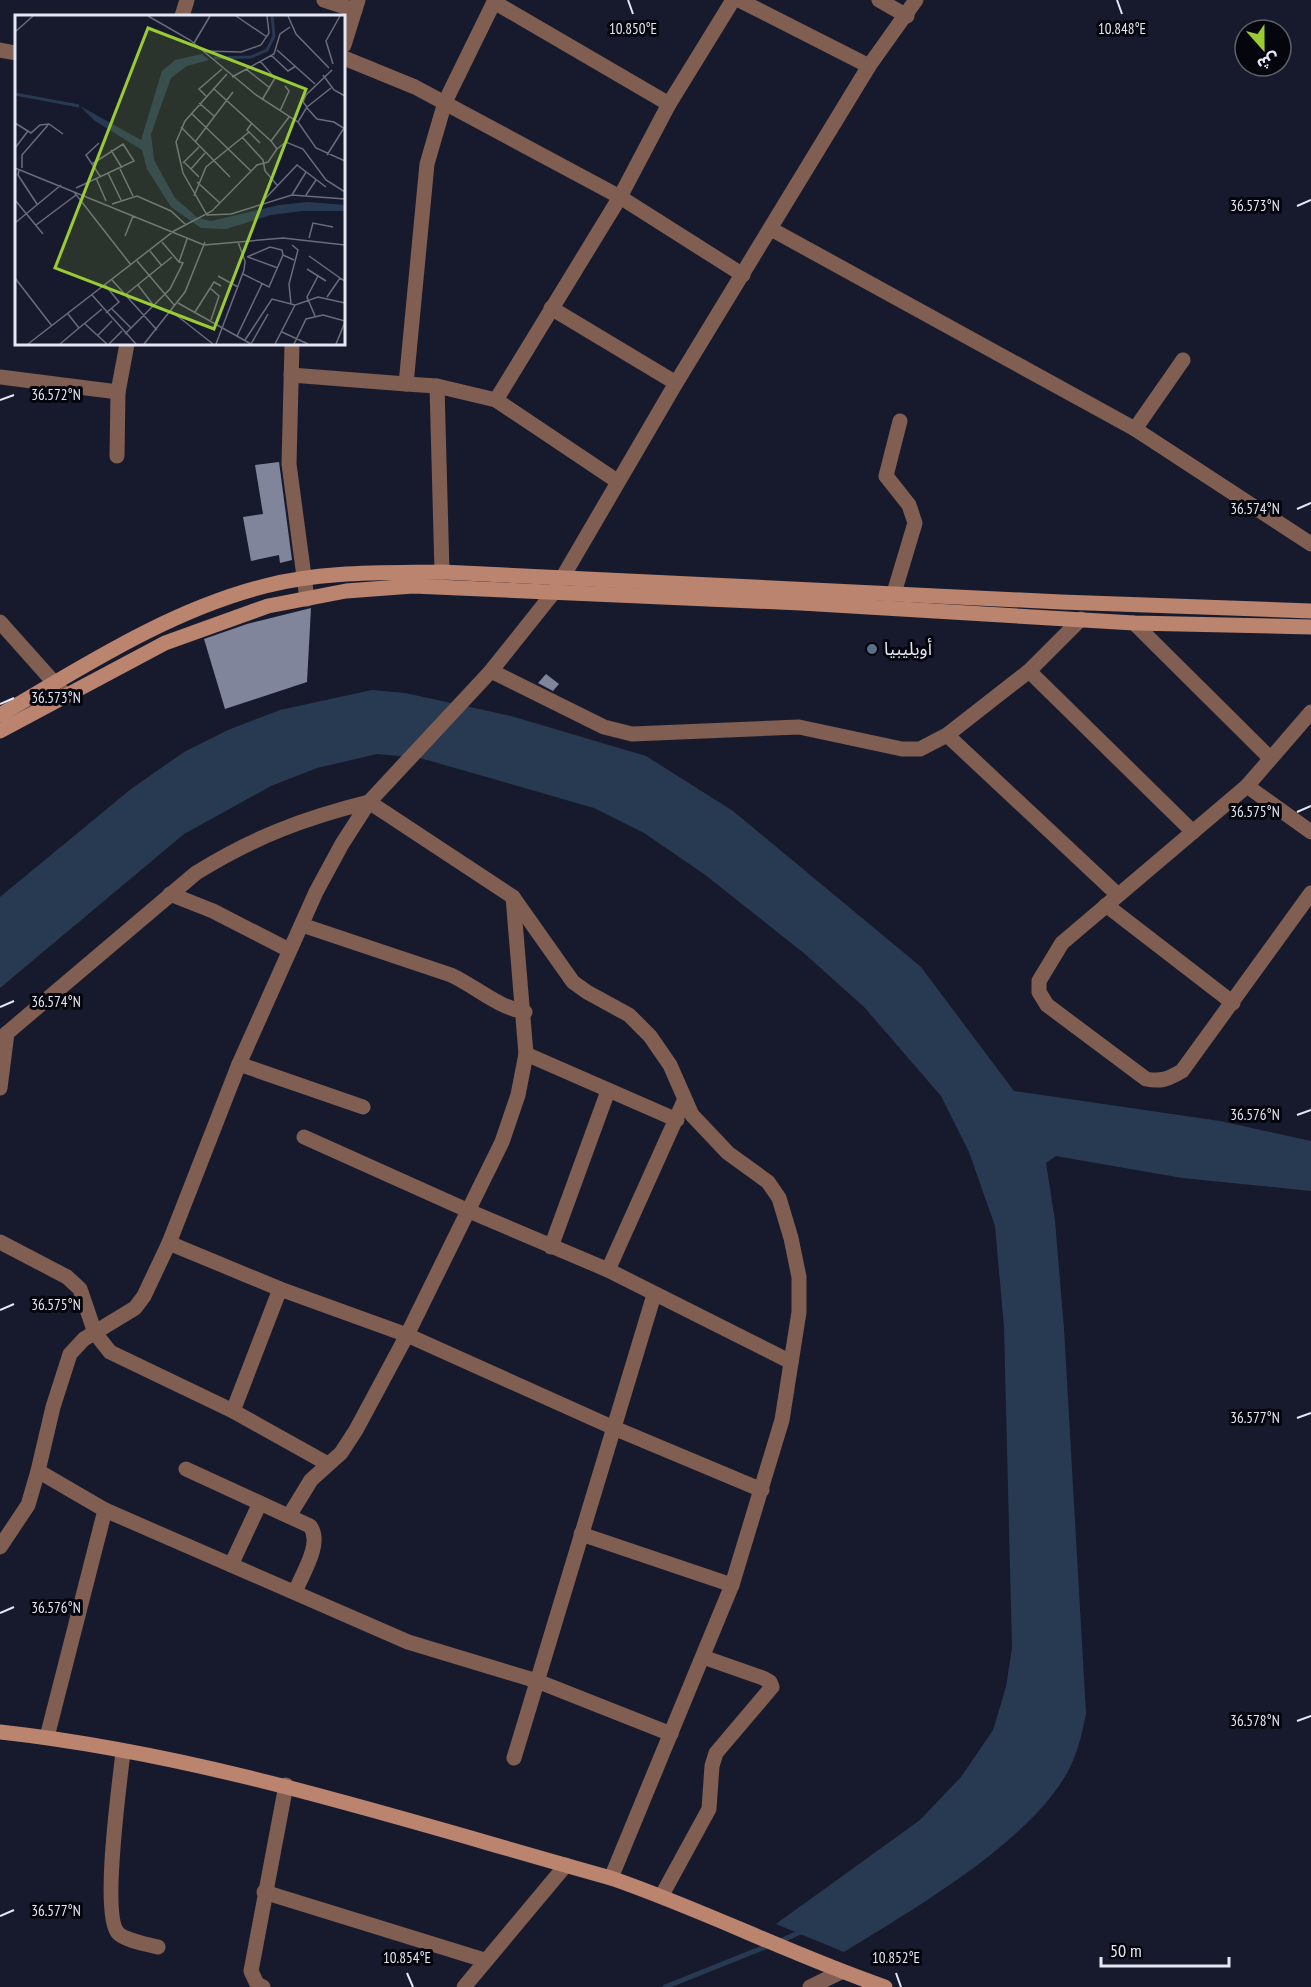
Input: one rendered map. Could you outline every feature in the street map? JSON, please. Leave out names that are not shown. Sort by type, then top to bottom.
[{"type":"main road","points":[[0,715],[159,626],[197,609],[266,585],[356,573],[442,572],[1311,611]]},
{"type":"main road","points":[[0,731],[165,642],[231,617],[346,591],[413,586],[1134,622],[1311,627]]},
{"type":"main road","points":[[0,1732],[47,1737],[286,1785],[566,1865],[662,1895],[836,1969],[885,1987]]},
{"type":"street","points":[[182,15],[187,0]]},
{"type":"street","points":[[324,0],[356,5],[345,42]]},
{"type":"street","points":[[496,400],[620,197],[669,104],[733,0]]},
{"type":"street","points":[[739,0],[869,66]]},
{"type":"street","points":[[879,0],[906,16]]},
{"type":"street","points":[[0,1547],[28,1505],[52,1407],[70,1354],[75,1347],[135,1308],[144,1296],[169,1243],[239,1064],[289,950],[342,844],[369,802],[474,690],[554,592],[676,383],[869,66],[916,0]]},
{"type":"street","points":[[406,384],[422,195],[427,164],[445,102],[495,1],[669,104]]},
{"type":"street","points":[[0,50],[15,53]]},
{"type":"street","points":[[345,58],[445,102],[620,197],[743,275]]},
{"type":"street","points":[[771,229],[1135,429],[1311,544]]},
{"type":"street","points":[[551,308],[676,383]]},
{"type":"street","points":[[117,456],[118,392],[127,345]]},
{"type":"street","points":[[292,345],[289,464],[307,599]]},
{"type":"street","points":[[1135,429],[1183,360]]},
{"type":"street","points":[[291,375],[437,386],[496,400],[617,482]]},
{"type":"street","points":[[0,377],[118,392]]},
{"type":"street","points":[[437,386],[442,572]]},
{"type":"street","points":[[894,593],[915,523],[909,505],[886,476],[900,421]]},
{"type":"street","points":[[491,670],[604,727],[632,734],[799,728],[902,749],[920,749],[947,735],[1029,671],[1081,619]]},
{"type":"street","points":[[0,622],[56,682],[66,696]]},
{"type":"street","points":[[1134,622],[1270,758]]},
{"type":"street","points":[[1029,671],[1193,832]]},
{"type":"street","points":[[1311,712],[1246,786],[1062,943],[1049,961],[1039,981],[1039,992],[1047,1005],[1146,1079],[1159,1082],[1182,1071],[1311,892]]},
{"type":"street","points":[[947,735],[1112,900],[1233,1003]]},
{"type":"street","points":[[1246,786],[1311,832]]},
{"type":"street","points":[[0,1088],[3,1036],[196,873],[222,857],[313,816],[369,802],[513,897],[573,982],[587,993],[629,1015],[650,1036],[670,1065],[684,1101],[692,1114],[728,1153],[757,1172],[778,1198],[791,1238],[799,1277],[799,1312],[782,1420],[732,1585],[611,1878]]},
{"type":"street","points":[[170,894],[223,916],[289,950]]},
{"type":"street","points":[[289,1516],[311,1480],[341,1453],[356,1430],[407,1335],[502,1142],[518,1095],[526,1054],[525,1012],[513,897]]},
{"type":"street","points":[[302,925],[451,975],[472,985],[492,999],[525,1012]]},
{"type":"street","points":[[526,1054],[677,1120]]},
{"type":"street","points":[[239,1064],[363,1107]]},
{"type":"street","points":[[551,1246],[608,1091]]},
{"type":"street","points":[[608,1270],[684,1101]]},
{"type":"street","points":[[304,1137],[608,1270],[791,1362]]},
{"type":"street","points":[[0,1242],[67,1277],[80,1289],[95,1333],[110,1352],[233,1411],[328,1464]]},
{"type":"street","points":[[169,1243],[280,1289],[407,1335],[614,1428],[762,1490]]},
{"type":"street","points":[[233,1411],[280,1289]]},
{"type":"street","points":[[514,1758],[654,1295]]},
{"type":"street","points":[[186,1469],[310,1526],[314,1532],[315,1544],[295,1592]]},
{"type":"street","points":[[38,1471],[105,1510],[408,1642],[537,1681],[671,1734]]},
{"type":"street","points":[[231,1564],[260,1503]]},
{"type":"street","points":[[47,1737],[105,1510]]},
{"type":"street","points":[[581,1534],[732,1585]]},
{"type":"street","points":[[662,1895],[709,1809],[712,1766],[716,1753],[772,1687],[770,1682],[763,1678],[703,1657]]},
{"type":"street","points":[[123,1752],[112,1865],[111,1891],[115,1926],[122,1935],[158,1947]]},
{"type":"street","points":[[263,1987],[256,1984],[250,1971],[286,1785]]},
{"type":"street","points":[[464,1987],[484,1960],[566,1865]]},
{"type":"street","points":[[264,1892],[484,1960]]},
{"type":"street","points":[[810,1987],[836,1969]]},
{"type":"water","points":[[372,690],[405,693],[511,716],[646,756],[733,811],[921,967],[1014,1091],[1220,1121],[1311,1141],[1311,1191],[1182,1178],[1056,1156],[1046,1163],[1055,1221],[1064,1329],[1086,1714],[1081,1736],[1074,1758],[1059,1786],[1035,1814],[1006,1842],[939,1892],[844,1952],[776,1924],[920,1820],[961,1777],[993,1730],[1006,1687],[1012,1648],[1004,1327],[995,1226],[969,1152],[941,1096],[865,1008],[805,954],[704,874],[644,833],[594,808],[420,758],[377,754],[317,768],[271,786],[184,834],[0,988],[0,897],[131,789],[184,752],[228,730],[280,710]]},
{"type":"building","points":[[279,462],[292,560],[280,563],[279,555],[251,561],[243,517],[263,514],[255,465]]},
{"type":"building","points":[[311,608],[307,682],[225,709],[204,639],[247,624]]},
{"type":"building","points":[[546,674],[559,684],[553,691],[538,683]]},
{"type":"waterway","points":[[778,1942],[803,1931]]},
{"type":"waterway","points":[[665,1987],[770,1945]]},
{"type":"place","name":"أويليبيا","points":[[872,649]]}]
